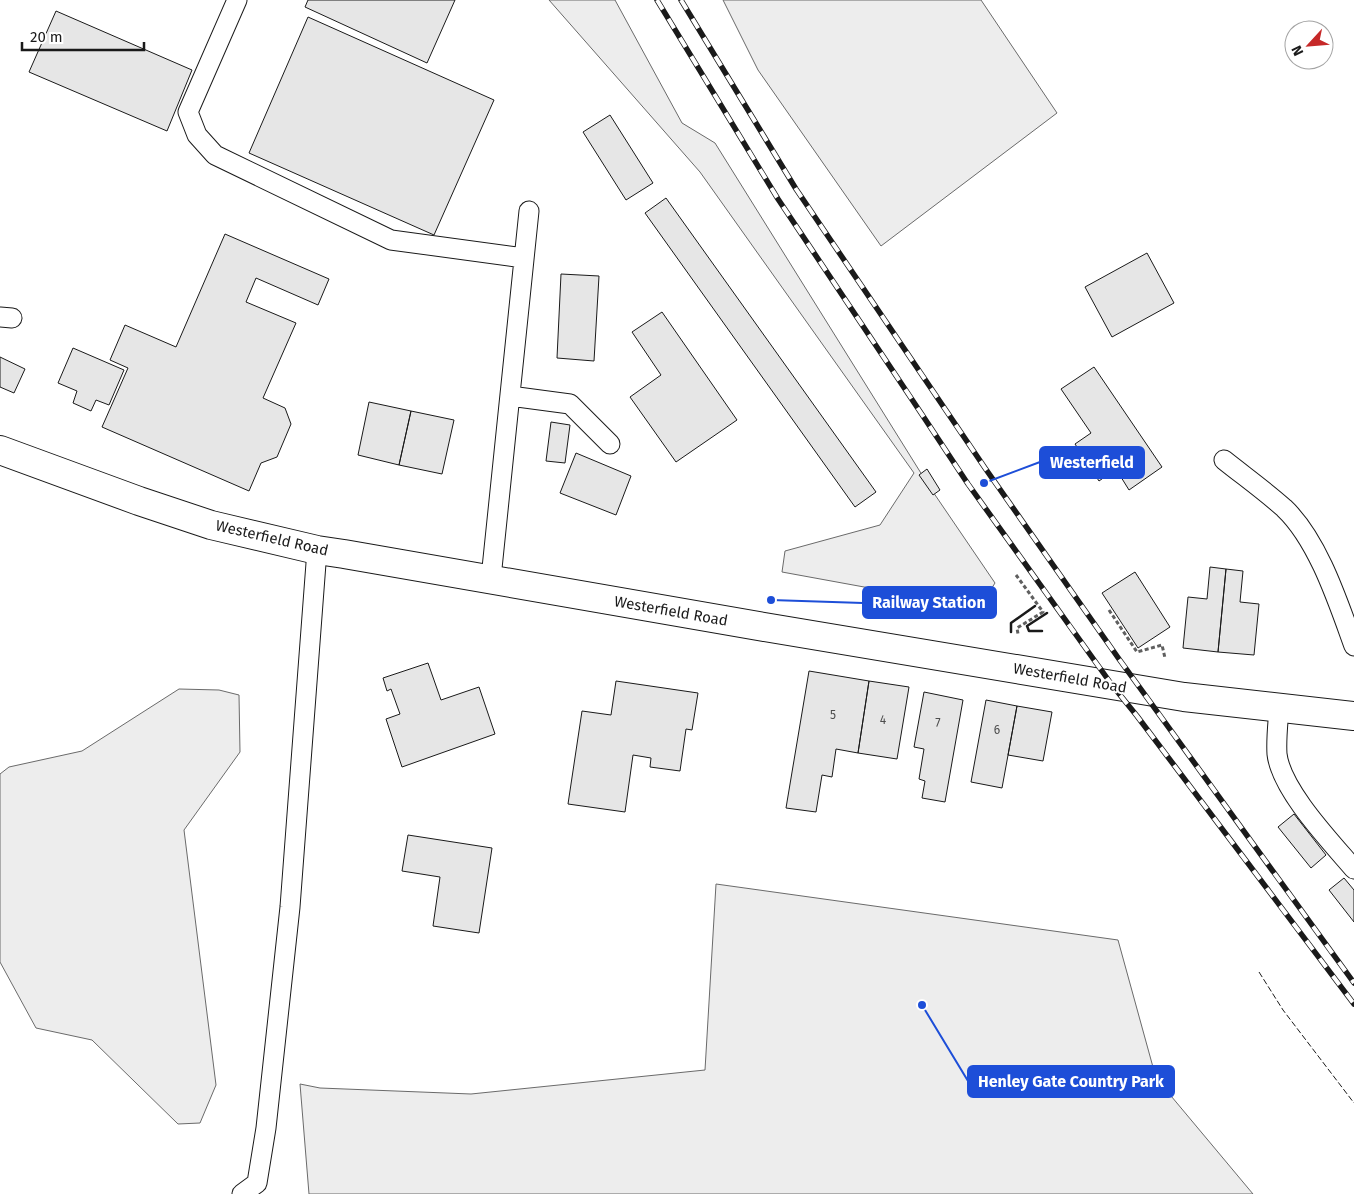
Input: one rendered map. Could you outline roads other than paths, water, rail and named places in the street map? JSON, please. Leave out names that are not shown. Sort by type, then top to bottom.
[{"type":"main road","name":"Westerfield Road","points":[[0,450],[139,501],[211,525],[317,550],[1184,697],[1354,716]]},
{"type":"lane","points":[[237,0],[188,112],[197,135],[215,155],[391,240],[524,258]]},
{"type":"lane","points":[[491,578],[529,211]]},
{"type":"lane","points":[[510,396],[570,404],[610,444]]},
{"type":"lane","points":[[1224,460],[1284,508],[1298,524],[1316,553],[1338,601],[1354,646]]},
{"type":"lane","points":[[242,1194],[256,1183],[266,1128],[290,907],[317,550]]},
{"type":"lane","points":[[1279,708],[1277,754],[1280,767],[1298,801],[1354,869]]},
{"type":"railway","points":[[657,0],[778,199],[968,484],[1112,685],[1354,1004]]},
{"type":"railway","points":[[681,0],[796,189],[985,468],[1119,659],[1354,983]]},
{"type":"place","name":"Westerfield","points":[[984,483]]},
{"type":"place","name":"Railway Station","points":[[771,600]]},
{"type":"place","name":"Henley Gate Country Park","points":[[922,1005]]}]
